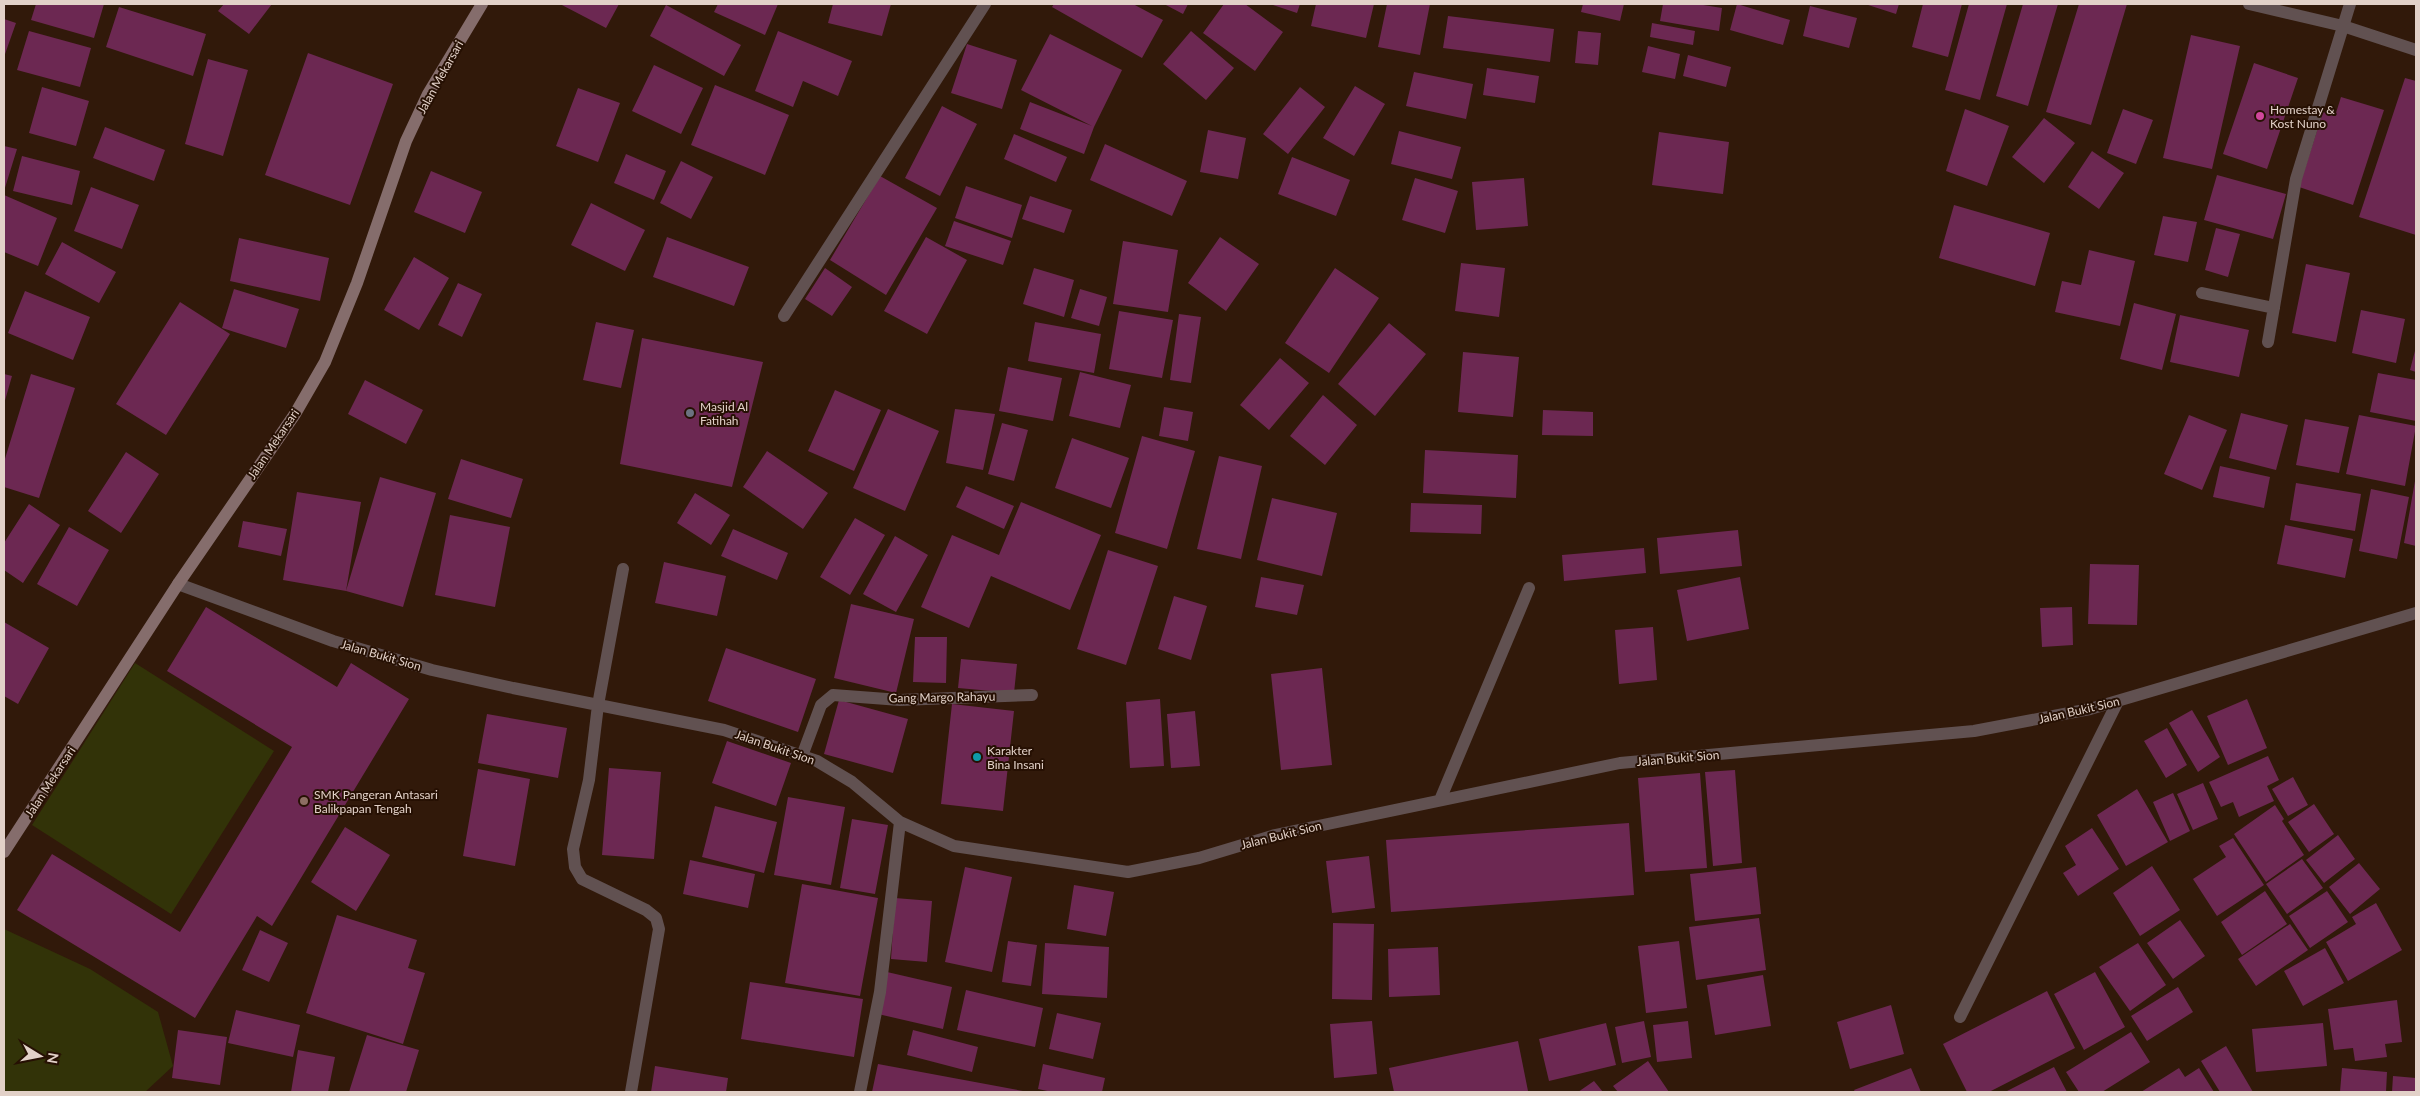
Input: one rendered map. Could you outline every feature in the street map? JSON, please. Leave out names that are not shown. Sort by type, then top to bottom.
[{"type":"street","name":"Jalan Mekarsari","points":[[4,852],[178,584],[295,414],[325,362],[357,283],[406,141],[428,94],[482,4]]},
{"type":"street","points":[[784,316],[985,4]]},
{"type":"street","points":[[2249,4],[2343,26],[2416,50]]},
{"type":"street","points":[[2268,342],[2296,179],[2350,4]]},
{"type":"street","points":[[2202,293],[2274,308]]},
{"type":"street","points":[[623,569],[598,705],[589,780],[574,849],[575,866],[582,879],[646,910],[656,918],[659,929],[631,1092]]},
{"type":"street","name":"Jalan Bukit Sion","points":[[178,584],[332,641],[405,662],[513,688],[724,730],[817,761],[852,782],[900,822],[954,846],[1128,872],[1199,858],[1275,835],[1620,763],[1974,731],[2090,709],[2416,613]]},
{"type":"street","points":[[1440,800],[1529,588]]},
{"type":"street","name":"Gang Margo Rahayu","points":[[802,756],[820,704],[832,695],[900,700],[1032,695]]},
{"type":"street","points":[[1960,1017],[2118,701]]},
{"type":"street","points":[[860,1092],[880,992],[900,822]]},
{"type":"shaded area","points":[[135,663],[274,751],[171,914],[32,825]]},
{"type":"shaded area","points":[[4,929],[90,969],[158,1012],[173,1066],[145,1092],[4,1092]]},
{"type":"building","points":[[36,4],[104,4],[94,38],[31,20]]},
{"type":"building","points":[[224,4],[272,4],[249,34],[218,11]]},
{"type":"building","points":[[560,4],[619,4],[606,28]]},
{"type":"building","points":[[718,4],[778,4],[765,35],[714,12]]},
{"type":"building","points":[[833,4],[891,4],[882,36],[828,23]]},
{"type":"building","points":[[1054,4],[1133,4],[1163,20],[1142,58],[1052,7]]},
{"type":"building","points":[[1164,4],[1188,4],[1183,14]]},
{"type":"building","points":[[1224,4],[1245,4],[1283,32],[1255,71],[1203,33]]},
{"type":"building","points":[[1270,4],[1300,4],[1297,13]]},
{"type":"building","points":[[1316,4],[1374,4],[1366,38],[1311,26]]},
{"type":"building","points":[[1387,4],[1430,4],[1420,55],[1378,47]]},
{"type":"building","points":[[1583,4],[1624,4],[1620,21],[1581,12]]},
{"type":"building","points":[[1663,4],[1697,4],[1722,8],[1719,31],[1660,21]]},
{"type":"building","points":[[1737,4],[1790,20],[1783,45],[1730,30]]},
{"type":"building","points":[[1865,4],[1899,4],[1896,14]]},
{"type":"building","points":[[1923,4],[1962,4],[1948,57],[1912,47]]},
{"type":"building","points":[[1969,4],[2007,4],[1980,100],[1945,90]]},
{"type":"building","points":[[2023,4],[2058,4],[2028,106],[1996,96]]},
{"type":"building","points":[[2079,4],[2127,4],[2091,125],[2046,112]]},
{"type":"building","points":[[666,5],[741,45],[724,76],[650,36]]},
{"type":"building","points":[[1810,6],[1857,18],[1849,48],[1803,36]]},
{"type":"building","points":[[119,7],[206,34],[193,76],[106,47]]},
{"type":"building","points":[[1448,16],[1554,29],[1550,62],[1443,48]]},
{"type":"building","points":[[4,19],[16,23],[4,57]]},
{"type":"building","points":[[1652,23],[1695,31],[1693,45],[1650,37]]},
{"type":"building","points":[[29,31],[91,48],[80,87],[17,70]]},
{"type":"building","points":[[778,31],[852,61],[838,96],[803,81],[793,107],[755,91]]},
{"type":"building","points":[[1191,31],[1234,68],[1206,100],[1163,64]]},
{"type":"building","points":[[1578,31],[1601,33],[1598,65],[1575,63]]},
{"type":"building","points":[[1050,34],[1122,70],[1094,127],[1084,154],[1020,129],[1030,102],[1092,126],[1021,90]]},
{"type":"building","points":[[2191,35],[2240,46],[2212,169],[2163,158]]},
{"type":"building","points":[[967,44],[1017,60],[1002,109],[951,93]]},
{"type":"building","points":[[1648,46],[1680,54],[1675,79],[1642,72]]},
{"type":"building","points":[[308,53],[393,84],[350,205],[265,175]]},
{"type":"building","points":[[1688,55],[1731,67],[1726,87],[1683,76]]},
{"type":"building","points":[[208,59],[248,70],[223,156],[185,144]]},
{"type":"building","name":"Homestay & Kost Nuno","points":[[2254,63],[2298,78],[2267,169],[2223,154]]},
{"type":"building","points":[[654,65],[703,88],[681,134],[632,111]]},
{"type":"building","points":[[1487,68],[1539,76],[1535,103],[1483,95]]},
{"type":"building","points":[[1414,72],[1473,84],[1466,119],[1406,106]]},
{"type":"building","points":[[2405,78],[2416,81],[2416,235],[2359,217]]},
{"type":"building","points":[[715,85],[789,115],[765,175],[691,145]]},
{"type":"building","points":[[1355,86],[1385,104],[1354,156],[1323,138]]},
{"type":"building","points":[[42,87],[89,101],[76,146],[29,133]]},
{"type":"building","points":[[1300,87],[1325,107],[1288,154],[1263,134]]},
{"type":"building","points":[[578,88],[620,103],[598,162],[556,146]]},
{"type":"building","points":[[2341,97],[2384,110],[2353,205],[2299,187],[2323,112],[2335,116]]},
{"type":"building","points":[[942,106],[977,124],[940,196],[905,178]]},
{"type":"building","points":[[1965,109],[2009,126],[1987,186],[1946,171]]},
{"type":"building","points":[[2123,109],[2153,120],[2136,164],[2107,153]]},
{"type":"building","points":[[2044,118],[2075,143],[2044,183],[2012,157]]},
{"type":"building","points":[[105,127],[165,150],[154,181],[93,158]]},
{"type":"building","points":[[1208,130],[1246,138],[1238,179],[1200,172]]},
{"type":"building","points":[[1399,131],[1461,147],[1452,179],[1391,164]]},
{"type":"building","points":[[1659,132],[1729,142],[1723,194],[1652,185]]},
{"type":"building","points":[[1014,134],[1067,157],[1056,182],[1004,159]]},
{"type":"building","points":[[1105,144],[1187,181],[1172,216],[1090,180]]},
{"type":"building","points":[[4,146],[17,149],[4,191]]},
{"type":"building","points":[[2092,151],[2124,173],[2099,209],[2068,187]]},
{"type":"building","points":[[626,154],[666,171],[654,200],[614,183]]},
{"type":"building","points":[[22,156],[80,171],[72,205],[13,191]]},
{"type":"building","points":[[1292,157],[1350,180],[1336,216],[1278,194]]},
{"type":"building","points":[[681,161],[713,177],[691,219],[660,203]]},
{"type":"building","points":[[431,171],[482,192],[465,233],[414,212]]},
{"type":"building","points":[[2217,175],[2286,194],[2273,239],[2204,220]]},
{"type":"building","points":[[880,176],[937,208],[886,295],[830,260]]},
{"type":"building","points":[[1415,178],[1458,191],[1445,233],[1402,220]]},
{"type":"building","points":[[1524,178],[1528,226],[1476,230],[1472,182]]},
{"type":"building","points":[[966,186],[1022,205],[1012,238],[955,218]]},
{"type":"building","points":[[91,187],[139,205],[122,249],[74,231]]},
{"type":"building","points":[[4,195],[57,218],[38,266],[4,252]]},
{"type":"building","points":[[1030,196],[1072,210],[1064,233],[1022,219]]},
{"type":"building","points":[[591,203],[645,230],[625,271],[571,245]]},
{"type":"building","points":[[1954,205],[2050,233],[2035,286],[1939,258]]},
{"type":"building","points":[[2163,216],[2197,222],[2188,262],[2154,255]]},
{"type":"building","points":[[954,221],[1011,241],[1003,265],[945,246]]},
{"type":"building","points":[[2216,228],[2240,234],[2228,277],[2205,270]]},
{"type":"building","points":[[667,237],[749,267],[734,306],[653,277]]},
{"type":"building","points":[[926,237],[967,260],[927,334],[884,311]]},
{"type":"building","points":[[1220,237],[1259,264],[1226,311],[1188,283]]},
{"type":"building","points":[[239,238],[329,258],[320,301],[230,281]]},
{"type":"building","points":[[1123,241],[1178,250],[1168,312],[1113,304]]},
{"type":"building","points":[[62,242],[116,272],[99,303],[45,274]]},
{"type":"building","points":[[2089,250],[2135,261],[2120,326],[2055,312],[2062,281],[2081,285]]},
{"type":"building","points":[[414,257],[449,278],[419,330],[384,310]]},
{"type":"building","points":[[1461,263],[1505,268],[1499,317],[1455,311]]},
{"type":"building","points":[[2306,264],[2350,273],[2336,342],[2292,333]]},
{"type":"building","points":[[825,268],[852,287],[832,316],[805,299]]},
{"type":"building","points":[[1034,268],[1074,280],[1064,317],[1023,304]]},
{"type":"building","points":[[1335,268],[1379,298],[1329,373],[1285,343]]},
{"type":"building","points":[[458,283],[482,294],[462,337],[438,325]]},
{"type":"building","points":[[234,289],[299,309],[286,348],[222,328]]},
{"type":"building","points":[[1080,289],[1107,297],[1099,326],[1071,318]]},
{"type":"building","points":[[25,291],[90,317],[73,360],[8,333]]},
{"type":"building","points":[[180,302],[230,334],[166,435],[116,404]]},
{"type":"building","points":[[2134,303],[2176,314],[2162,370],[2120,359]]},
{"type":"building","points":[[2361,310],[2405,319],[2396,363],[2352,353]]},
{"type":"building","points":[[1119,311],[1173,320],[1162,378],[1109,369]]},
{"type":"building","points":[[1179,314],[1201,317],[1191,383],[1170,380]]},
{"type":"building","points":[[2180,315],[2249,330],[2239,377],[2170,362]]},
{"type":"building","points":[[596,322],[634,330],[621,388],[583,380]]},
{"type":"building","points":[[1035,322],[1101,334],[1094,373],[1028,361]]},
{"type":"building","points":[[1389,323],[1426,354],[1375,416],[1338,384]]},
{"type":"building","name":"Masjid Al Fatihah","points":[[642,338],[763,362],[732,487],[620,464]]},
{"type":"building","points":[[2416,347],[2416,372],[2410,370]]},
{"type":"building","points":[[1463,352],[1519,357],[1513,417],[1458,412]]},
{"type":"building","points":[[1280,358],[1309,383],[1269,430],[1240,405]]},
{"type":"building","points":[[1008,367],[1062,378],[1053,421],[999,411]]},
{"type":"building","points":[[1080,372],[1131,385],[1120,428],[1069,416]]},
{"type":"building","points":[[2378,373],[2416,380],[2416,421],[2370,412]]},
{"type":"building","points":[[4,374],[12,376],[4,404]]},
{"type":"building","points":[[31,374],[75,388],[39,498],[4,487],[4,462]]},
{"type":"building","points":[[365,380],[423,410],[406,444],[348,414]]},
{"type":"building","points":[[835,390],[881,410],[854,471],[808,451]]},
{"type":"building","points":[[1323,395],[1357,425],[1325,465],[1290,436]]},
{"type":"building","points":[[1164,407],[1193,412],[1188,441],[1159,436]]},
{"type":"building","points":[[888,409],[939,431],[905,511],[853,488]]},
{"type":"building","points":[[955,409],[995,414],[983,470],[946,463]]},
{"type":"building","points":[[1543,410],[1593,412],[1593,436],[1542,435]]},
{"type":"building","points":[[2241,413],[2288,425],[2276,470],[2229,458]]},
{"type":"building","points":[[2189,415],[2227,430],[2202,490],[2164,474]]},
{"type":"building","points":[[2359,415],[2416,426],[2405,486],[2346,474]]},
{"type":"building","points":[[2305,419],[2349,427],[2339,473],[2296,465]]},
{"type":"building","points":[[1002,423],[1028,430],[1014,481],[988,474]]},
{"type":"building","points":[[1142,436],[1195,451],[1167,549],[1115,533]]},
{"type":"building","points":[[1072,438],[1129,458],[1111,508],[1055,488]]},
{"type":"building","points":[[1425,450],[1518,455],[1516,498],[1423,493]]},
{"type":"building","points":[[767,451],[828,493],[803,529],[743,487]]},
{"type":"building","points":[[126,452],[159,474],[121,533],[88,511]]},
{"type":"building","points":[[1219,456],[1262,466],[1241,559],[1197,549]]},
{"type":"building","points":[[461,459],[523,479],[511,518],[448,499]]},
{"type":"building","points":[[2220,466],[2270,477],[2264,508],[2213,497]]},
{"type":"building","points":[[380,477],[436,493],[403,607],[346,591]]},
{"type":"building","points":[[2416,482],[2416,546],[2404,543]]},
{"type":"building","points":[[2296,483],[2361,494],[2355,531],[2290,520]]},
{"type":"building","points":[[966,486],[1014,506],[1004,529],[956,507]]},
{"type":"building","points":[[2371,489],[2409,497],[2397,559],[2359,551]]},
{"type":"building","points":[[297,492],[361,502],[346,591],[283,580]]},
{"type":"building","points":[[695,493],[730,515],[711,545],[677,523]]},
{"type":"building","points":[[1272,498],[1337,513],[1322,576],[1257,560]]},
{"type":"building","points":[[1021,502],[1101,535],[1070,610],[991,576],[969,628],[921,607],[952,535],[999,555]]},
{"type":"building","points":[[1411,503],[1482,505],[1481,534],[1410,532]]},
{"type":"building","points":[[29,504],[60,525],[23,583],[4,570],[4,543]]},
{"type":"building","points":[[450,515],[510,527],[495,607],[435,595]]},
{"type":"building","points":[[855,518],[885,535],[850,595],[820,577]]},
{"type":"building","points":[[243,521],[287,529],[281,556],[238,547]]},
{"type":"building","points":[[2285,525],[2353,539],[2345,578],[2277,564]]},
{"type":"building","points":[[69,527],[109,550],[77,606],[37,584]]},
{"type":"building","points":[[733,529],[788,553],[777,580],[721,556]]},
{"type":"building","points":[[1738,530],[1742,566],[1660,574],[1657,538]]},
{"type":"building","points":[[895,536],[928,555],[896,612],[863,594]]},
{"type":"building","points":[[1644,548],[1646,573],[1564,581],[1562,555]]},
{"type":"building","points":[[1108,550],[1158,566],[1126,665],[1077,649]]},
{"type":"building","points":[[664,562],[726,576],[717,616],[655,603]]},
{"type":"building","points":[[2090,564],[2139,565],[2137,625],[2088,624]]},
{"type":"building","points":[[1261,577],[1304,585],[1297,615],[1255,607]]},
{"type":"building","points":[[1740,577],[1749,629],[1687,641],[1677,590]]},
{"type":"building","points":[[1174,596],[1207,606],[1191,660],[1158,649]]},
{"type":"building","points":[[851,604],[914,619],[896,693],[834,678]]},
{"type":"building","name":"SMK Pangeran Antasari Balikpapan Tengah","points":[[206,607],[337,687],[351,663],[409,699],[272,926],[257,916],[195,1018],[17,910],[52,854],[180,932],[292,747],[167,671]]},
{"type":"building","points":[[2072,607],[2073,645],[2042,647],[2040,608]]},
{"type":"building","points":[[4,622],[49,648],[18,704],[4,696]]},
{"type":"building","points":[[1653,627],[1657,680],[1619,684],[1615,630]]},
{"type":"building","points":[[915,637],[947,637],[946,683],[913,682]]},
{"type":"building","points":[[726,648],[816,679],[798,732],[708,701]]},
{"type":"building","points":[[961,659],[1017,664],[1014,693],[958,688]]},
{"type":"building","points":[[1322,668],[1332,765],[1281,770],[1271,674]]},
{"type":"building","points":[[1160,699],[1164,766],[1130,768],[1126,702]]},
{"type":"building","points":[[2247,699],[2267,748],[2228,765],[2207,716]]},
{"type":"building","points":[[839,700],[908,719],[893,773],[824,754]]},
{"type":"building","name":"Karakter Bina Insani","points":[[952,704],[1014,711],[1003,811],[941,804]]},
{"type":"building","points":[[2192,710],[2220,757],[2198,772],[2169,723]]},
{"type":"building","points":[[1195,711],[1200,766],[1171,768],[1167,714]]},
{"type":"building","points":[[487,714],[567,728],[558,778],[478,763]]},
{"type":"building","points":[[2167,728],[2187,765],[2166,778],[2144,741]]},
{"type":"building","points":[[727,741],[791,763],[776,806],[712,783]]},
{"type":"building","points":[[2268,756],[2279,780],[2267,786],[2274,801],[2239,817],[2233,802],[2221,807],[2209,782]]},
{"type":"building","points":[[609,768],[661,772],[654,859],[602,855]]},
{"type":"building","points":[[478,769],[530,779],[515,866],[463,856]]},
{"type":"building","points":[[1735,770],[1742,863],[1713,866],[1705,772]]},
{"type":"building","points":[[1700,773],[1707,868],[1645,872],[1638,778]]},
{"type":"building","points":[[2293,777],[2308,805],[2288,816],[2272,789]]},
{"type":"building","points":[[2203,783],[2218,819],[2193,830],[2177,794]]},
{"type":"building","points":[[2137,789],[2168,842],[2126,866],[2097,815]]},
{"type":"building","points":[[2173,793],[2190,831],[2170,841],[2153,802]]},
{"type":"building","points":[[788,797],[845,807],[831,885],[774,875]]},
{"type":"building","points":[[2314,804],[2334,834],[2309,852],[2288,822]]},
{"type":"building","points":[[2275,805],[2284,819],[2282,821],[2304,855],[2266,882],[2234,834]]},
{"type":"building","points":[[715,806],[777,822],[764,873],[702,857]]},
{"type":"building","points":[[852,819],[888,825],[875,894],[840,888]]},
{"type":"building","points":[[1629,823],[1634,895],[1391,912],[1386,840]]},
{"type":"building","points":[[345,827],[390,855],[356,911],[311,882]]},
{"type":"building","points":[[2092,828],[2119,869],[2078,896],[2063,873],[2076,865],[2065,846]]},
{"type":"building","points":[[2338,835],[2355,859],[2324,883],[2306,860]]},
{"type":"building","points":[[2233,838],[2264,885],[2217,916],[2193,879],[2226,857],[2219,846]]},
{"type":"building","points":[[1369,856],[1375,908],[1332,913],[1326,861]]},
{"type":"building","points":[[2302,859],[2323,888],[2287,914],[2266,884]]},
{"type":"building","points":[[690,860],[755,874],[748,908],[683,894]]},
{"type":"building","points":[[2359,863],[2380,889],[2350,914],[2329,887]]},
{"type":"building","points":[[2152,866],[2180,910],[2140,936],[2113,893]]},
{"type":"building","points":[[965,867],[1012,877],[992,972],[945,962]]},
{"type":"building","points":[[1756,867],[1761,914],[1695,921],[1690,874]]},
{"type":"building","points":[[802,884],[878,898],[860,996],[785,983]]},
{"type":"building","points":[[1074,885],[1114,892],[1106,936],[1067,929]]},
{"type":"building","points":[[2265,891],[2287,924],[2242,955],[2221,922]]},
{"type":"building","points":[[2327,891],[2348,922],[2310,948],[2289,916]]},
{"type":"building","points":[[895,898],[932,901],[927,962],[891,959]]},
{"type":"building","points":[[2376,903],[2402,950],[2348,981],[2326,942],[2356,924],[2352,917]]},
{"type":"building","points":[[337,915],[417,940],[408,968],[425,973],[403,1044],[306,1013]]},
{"type":"building","points":[[1759,918],[1766,970],[1696,980],[1689,927]]},
{"type":"building","points":[[2180,920],[2205,956],[2173,979],[2147,943]]},
{"type":"building","points":[[1333,923],[1374,924],[1372,1000],[1332,999]]},
{"type":"building","points":[[2290,924],[2308,950],[2256,986],[2238,959]]},
{"type":"building","points":[[260,930],[288,943],[269,982],[242,970]]},
{"type":"building","points":[[1008,941],[1037,945],[1031,986],[1002,982]]},
{"type":"building","points":[[1679,941],[1687,1008],[1646,1013],[1638,946]]},
{"type":"building","points":[[1045,943],[1109,947],[1107,998],[1042,994]]},
{"type":"building","points":[[2138,943],[2166,985],[2130,1011],[2099,967]]},
{"type":"building","points":[[1438,947],[1440,995],[1389,997],[1388,949]]},
{"type":"building","points":[[2325,948],[2344,983],[2303,1006],[2284,971]]},
{"type":"building","points":[[887,972],[952,987],[943,1029],[878,1014]]},
{"type":"building","points":[[2095,972],[2125,1027],[2084,1050],[2054,994]]},
{"type":"building","points":[[1763,975],[1771,1026],[1715,1035],[1707,985]]},
{"type":"building","points":[[750,982],[863,999],[854,1057],[741,1039]]},
{"type":"building","points":[[2178,987],[2193,1012],[2147,1041],[2131,1016]]},
{"type":"building","points":[[966,990],[1043,1008],[1035,1047],[957,1030]]},
{"type":"building","points":[[2047,991],[2075,1048],[1989,1092],[1967,1092],[1943,1044]]},
{"type":"building","points":[[2397,1000],[2402,1042],[2385,1044],[2387,1057],[2355,1061],[2353,1048],[2334,1050],[2328,1009]]},
{"type":"building","points":[[1891,1005],[1904,1054],[1850,1069],[1837,1022]]},
{"type":"building","points":[[236,1010],[300,1025],[293,1057],[228,1043]]},
{"type":"building","points":[[1057,1013],[1101,1023],[1093,1059],[1049,1049]]},
{"type":"building","points":[[1372,1021],[1377,1074],[1334,1078],[1330,1024]]},
{"type":"building","points":[[1644,1021],[1651,1057],[1622,1063],[1615,1027]]},
{"type":"building","points":[[1688,1021],[1692,1058],[1657,1062],[1653,1025]]},
{"type":"building","points":[[1606,1023],[1616,1065],[1549,1081],[1539,1039]]},
{"type":"building","points":[[2323,1023],[2327,1066],[2256,1072],[2252,1029]]},
{"type":"building","points":[[178,1030],[227,1037],[220,1085],[172,1078]]},
{"type":"building","points":[[913,1030],[978,1047],[972,1072],[907,1055]]},
{"type":"building","points":[[2131,1032],[2150,1062],[2102,1092],[2079,1092],[2066,1072]]},
{"type":"building","points":[[367,1035],[419,1050],[406,1092],[349,1092]]},
{"type":"building","points":[[1518,1041],[1528,1091],[1394,1092],[1389,1068]]},
{"type":"building","points":[[2226,1046],[2253,1092],[2220,1092],[2201,1061]]},
{"type":"building","points":[[298,1050],[335,1057],[328,1092],[291,1092]]},
{"type":"building","points":[[1648,1061],[1669,1092],[1618,1092],[1613,1086]]},
{"type":"building","points":[[878,1064],[1023,1091],[1023,1092],[872,1092]]},
{"type":"building","points":[[1043,1064],[1105,1078],[1102,1092],[1052,1092],[1038,1089]]},
{"type":"building","points":[[655,1066],[728,1078],[726,1092],[651,1092]]},
{"type":"building","points":[[2054,1067],[2067,1092],[2007,1091]]},
{"type":"building","points":[[1911,1068],[1921,1092],[1855,1092],[1854,1090]]},
{"type":"building","points":[[2179,1068],[2185,1077],[2199,1068],[2214,1092],[2141,1092]]},
{"type":"building","points":[[2342,1068],[2387,1072],[2386,1092],[2340,1092]]},
{"type":"building","points":[[2393,1076],[2416,1078],[2416,1092],[2392,1092]]},
{"type":"building","points":[[1594,1081],[1603,1092],[1578,1092]]},
{"type":"place","name":"Homestay & Kost Nuno","points":[[2260,116]]},
{"type":"place","name":"Masjid Al Fatihah","points":[[690,413]]},
{"type":"place","name":"Karakter Bina Insani","points":[[977,757]]},
{"type":"place","name":"SMK Pangeran Antasari Balikpapan Tengah","points":[[304,801]]}]
